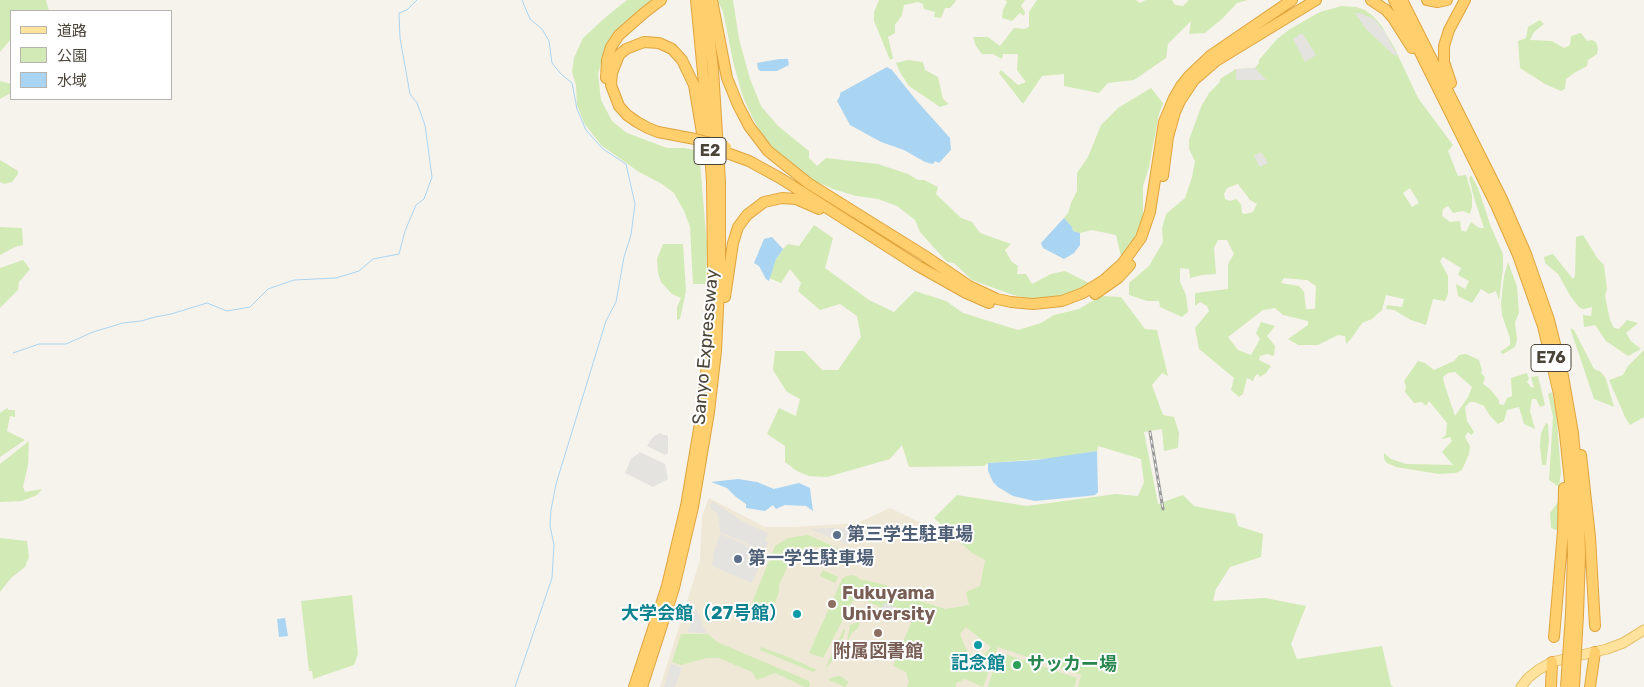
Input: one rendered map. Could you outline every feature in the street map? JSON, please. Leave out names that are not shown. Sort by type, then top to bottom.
[{"type":"highway","points":[[661,0],[620,35],[611,48],[607,60],[607,86],[618,111],[630,123],[641,130],[658,137],[696,142]]},
{"type":"highway","name":"Sanyo Expressway","points":[[634,687],[667,586],[690,506],[703,402],[719,302],[713,272],[710,136],[696,0]]},
{"type":"highway","name":"Sanyo Expressway","points":[[642,687],[671,596],[712,392],[719,302],[720,225],[718,134],[705,0]]},
{"type":"highway","points":[[712,0],[728,78],[738,105],[749,126],[768,151],[798,176],[925,256],[964,283],[983,293],[1011,302],[1032,304],[1050,303],[1073,297],[1104,280],[1122,264],[1136,247],[1150,212],[1161,136],[1169,109],[1181,86],[1199,65],[1286,0]]},
{"type":"highway","points":[[1221,49],[1292,0]]},
{"type":"highway","points":[[726,150],[780,178],[814,199],[844,221],[954,287],[994,305],[1021,310],[1064,307],[1087,298],[1118,278],[1136,259],[1146,241],[1157,213],[1168,137],[1175,112],[1187,90],[1204,70],[1302,0]]},
{"type":"highway","points":[[1204,70],[1316,0]]},
{"type":"highway","points":[[1370,0],[1386,10],[1398,26],[1454,120]]},
{"type":"highway","name":"E76","points":[[1394,0],[1496,205],[1531,288],[1551,356],[1565,434],[1570,491],[1575,615],[1574,687]]},
{"type":"highway","name":"E76","points":[[1402,0],[1476,145],[1532,269],[1549,320],[1563,376],[1573,433],[1578,492],[1580,554],[1566,687]]},
{"type":"highway","points":[[1427,0],[1438,2],[1447,0]]},
{"type":"highway","points":[[1466,0],[1449,30],[1444,54],[1448,78],[1476,145]]},
{"type":"highway","points":[[713,272],[704,154],[698,100],[694,85],[682,60],[665,46],[651,42],[636,44],[619,55],[612,73],[611,84],[619,106],[632,119],[658,132],[696,142],[726,150],[771,168],[851,210]]},
{"type":"highway","points":[[719,302],[733,243],[742,221],[752,209],[770,200],[789,198],[802,201],[844,221]]},
{"type":"highway","points":[[1551,356],[1560,413],[1564,492],[1563,531],[1554,637]]},
{"type":"highway","points":[[1563,376],[1575,422],[1584,472],[1595,626]]},
{"type":"highway","points":[[1590,687],[1595,652]]},
{"type":"highway","points":[[1551,687],[1552,662]]},
{"type":"main road","points":[[1521,687],[1533,674],[1552,662],[1623,643],[1644,630]]},
{"type":"shaded area","points":[[1355,13],[1360,13],[1374,19],[1385,32],[1397,55],[1395,56],[1366,29]]},
{"type":"shaded area","points":[[1302,33],[1316,55],[1305,62],[1293,39]]},
{"type":"shaded area","points":[[1255,68],[1266,80],[1236,80],[1236,69]]},
{"type":"shaded area","points":[[1261,152],[1268,163],[1260,167],[1254,156]]},
{"type":"shaded area","points":[[659,433],[668,436],[668,453],[665,455],[647,446],[652,438]]},
{"type":"shaded area","points":[[640,452],[665,464],[668,479],[653,487],[625,473],[631,459]]},
{"type":"shaded area","name":"Fukuyama University","points":[[709,498],[765,527],[857,523],[890,508],[992,557],[1088,671],[1083,687],[660,687],[700,560],[702,516]]},
{"type":"shaded area","name":"第一学生駐車場","points":[[712,501],[745,523],[768,533],[765,541],[768,542],[764,551],[720,532],[718,514],[710,508]]},
{"type":"shaded area","name":"第三学生駐車場","points":[[810,529],[855,529],[848,545]]},
{"type":"shaded area","name":"第一学生駐車場","points":[[720,534],[765,553],[752,583],[712,566]]},
{"type":"shaded area","points":[[884,603],[909,612],[907,617],[881,609]]},
{"type":"shaded area","points":[[696,608],[706,633],[687,632]]},
{"type":"shaded area","points":[[671,664],[682,668],[675,687],[664,687]]},
{"type":"green space","points":[[0,0],[46,0],[49,10],[10,10],[10,40],[0,52]]},
{"type":"green space","points":[[627,0],[654,0],[621,27],[606,45],[598,74],[601,100],[612,121],[627,133],[667,148],[684,148],[699,151],[707,245],[706,284],[693,284],[690,227],[674,193],[662,184],[639,172],[601,145],[584,123],[577,105],[576,85],[572,72],[574,58],[583,38]]},
{"type":"green space","points":[[717,0],[733,0],[739,39],[750,79],[761,106],[778,126],[809,151],[809,158],[817,166],[826,158],[878,164],[908,174],[918,180],[924,180],[938,187],[936,194],[961,218],[972,222],[980,233],[1011,244],[1005,250],[1012,262],[1018,266],[1017,274],[1026,274],[1032,284],[1051,274],[1065,271],[1091,284],[1056,297],[1034,299],[1013,295],[972,280],[954,263],[947,262],[920,232],[915,220],[897,206],[878,199],[856,196],[833,189],[815,181],[796,168],[780,155],[763,136],[752,117],[742,94],[723,11]]},
{"type":"green space","points":[[879,0],[956,1],[950,8],[945,8],[941,18],[934,17],[935,12],[924,9],[923,4],[918,2],[904,5],[902,15],[895,25],[895,33],[888,37],[893,58],[890,60],[874,21],[874,12]]},
{"type":"green space","points":[[1005,0],[1025,0],[1021,6],[1025,12],[1024,16],[1020,13],[1012,21],[1002,18],[1007,2]]},
{"type":"green space","points":[[1037,0],[1136,0],[1140,3],[1146,0],[1172,0],[1175,5],[1183,6],[1189,0],[1248,0],[1237,3],[1205,33],[1189,34],[1191,21],[1168,44],[1166,58],[1134,80],[1108,83],[1099,93],[1064,86],[1064,74],[1042,76],[1023,104],[999,73],[1001,70],[1018,85],[1026,82],[1017,70],[1018,54],[1003,54],[1002,59],[993,54],[982,54],[976,46],[973,37],[988,37],[1000,46],[1014,28],[1024,29],[1029,27],[1029,12]]},
{"type":"green space","points":[[1342,6],[1356,7],[1365,10],[1381,25],[1394,47],[1418,98],[1453,145],[1448,151],[1458,176],[1466,175],[1472,195],[1470,214],[1463,211],[1453,213],[1448,206],[1443,209],[1442,216],[1450,222],[1460,221],[1461,230],[1466,232],[1471,222],[1479,228],[1484,228],[1469,178],[1471,175],[1478,188],[1491,227],[1503,254],[1499,300],[1496,291],[1489,294],[1481,289],[1472,303],[1458,296],[1456,284],[1465,289],[1469,281],[1458,275],[1461,268],[1443,257],[1440,261],[1448,276],[1448,294],[1445,301],[1433,299],[1426,325],[1411,320],[1394,310],[1386,309],[1387,305],[1402,307],[1404,299],[1386,295],[1382,310],[1372,319],[1362,323],[1346,344],[1345,336],[1338,335],[1318,345],[1298,345],[1288,339],[1308,325],[1308,321],[1283,315],[1275,308],[1263,310],[1228,337],[1238,350],[1251,355],[1260,339],[1256,333],[1261,322],[1275,326],[1267,336],[1275,346],[1274,356],[1267,354],[1260,356],[1259,360],[1271,366],[1260,377],[1258,374],[1255,376],[1253,381],[1247,378],[1243,394],[1239,397],[1231,390],[1234,378],[1199,349],[1195,328],[1209,311],[1207,306],[1200,302],[1195,306],[1195,293],[1228,289],[1228,264],[1234,254],[1227,240],[1218,240],[1214,248],[1216,274],[1190,278],[1189,269],[1180,268],[1180,282],[1186,295],[1188,312],[1182,317],[1160,307],[1159,301],[1147,301],[1129,295],[1129,283],[1149,266],[1163,242],[1162,228],[1166,214],[1185,198],[1195,161],[1189,149],[1189,140],[1201,107],[1209,93],[1220,82],[1220,79],[1236,69],[1255,68],[1259,60],[1277,39],[1290,29],[1320,12]],"holes":[[[1238,184],[1250,200],[1257,204],[1253,212],[1242,213],[1241,204],[1236,199],[1230,201],[1225,199],[1224,194],[1227,188]],[[1410,188],[1419,203],[1412,207],[1403,193]],[[1284,278],[1307,280],[1316,286],[1315,309],[1306,309],[1304,292],[1299,286],[1281,283]]]},
{"type":"green space","points":[[1540,20],[1544,24],[1534,32],[1530,40],[1552,41],[1564,48],[1570,45],[1571,36],[1581,33],[1587,41],[1592,40],[1596,42],[1598,48],[1597,54],[1588,60],[1587,66],[1566,79],[1565,89],[1561,91],[1545,84],[1520,68],[1518,41],[1526,38],[1528,27]]},
{"type":"green space","points":[[908,60],[923,62],[925,70],[938,77],[943,99],[949,104],[940,107],[909,86],[896,63]]},
{"type":"green space","points":[[0,81],[10,84],[10,94],[0,99]]},
{"type":"green space","points":[[1151,88],[1163,103],[1143,186],[1143,215],[1138,233],[1121,256],[1116,235],[1092,230],[1080,233],[1073,231],[1064,218],[1077,191],[1077,173],[1088,157],[1101,125],[1118,108]]},
{"type":"green space","points":[[0,160],[18,171],[12,182],[4,184],[0,182]]},
{"type":"green space","points":[[814,225],[833,238],[825,268],[869,300],[894,312],[915,291],[946,301],[963,313],[1018,330],[1041,323],[1054,315],[1079,309],[1101,296],[1121,297],[1145,329],[1157,330],[1168,376],[1162,373],[1152,385],[1163,415],[1174,417],[1179,433],[1178,448],[1164,451],[1162,429],[1144,432],[1158,504],[1183,495],[1194,506],[1235,514],[1238,526],[1263,534],[1261,557],[1230,567],[1216,589],[1213,601],[1265,598],[1306,606],[1291,644],[1297,659],[1382,646],[1393,687],[1078,687],[1081,675],[998,647],[983,687],[965,679],[956,683],[956,687],[907,687],[909,682],[906,672],[893,666],[915,613],[913,612],[908,621],[859,598],[852,602],[823,658],[809,653],[842,579],[846,576],[852,575],[859,579],[886,585],[897,594],[946,609],[969,605],[966,592],[980,586],[985,560],[972,553],[934,518],[957,495],[1027,506],[1116,494],[1138,496],[1144,482],[1141,459],[1098,446],[1097,451],[1067,457],[988,463],[984,466],[909,467],[902,445],[890,459],[827,477],[809,476],[797,471],[785,462],[785,446],[767,434],[779,408],[796,416],[800,399],[787,392],[773,370],[775,351],[804,351],[822,370],[838,370],[861,337],[857,316],[840,304],[820,310],[798,291],[801,283],[790,269],[781,283],[769,278],[776,259],[783,249],[788,244],[799,246]],"holes":[[[966,627],[991,647],[979,660],[967,651],[960,634]]]},
{"type":"green space","points":[[0,227],[22,228],[23,245],[0,255]]},
{"type":"green space","points":[[1583,235],[1604,265],[1607,289],[1605,296],[1610,320],[1614,328],[1619,329],[1627,320],[1638,323],[1626,333],[1631,341],[1641,349],[1628,356],[1606,341],[1595,325],[1584,327],[1583,315],[1591,316],[1592,307],[1580,308],[1571,297],[1558,274],[1545,263],[1544,257],[1553,254],[1573,279],[1575,276],[1576,237]]},
{"type":"green space","points":[[663,244],[683,244],[686,291],[680,319],[677,320],[677,307],[681,298],[672,294],[661,282],[658,273],[657,259]]},
{"type":"green space","points":[[23,260],[30,269],[19,282],[18,290],[0,308],[0,268]]},
{"type":"green space","points":[[1508,262],[1517,286],[1519,313],[1515,322],[1517,340],[1515,347],[1503,354],[1500,352],[1510,345],[1510,338],[1502,315],[1501,303],[1504,276]]},
{"type":"green space","points":[[1570,328],[1574,330],[1594,369],[1601,372],[1606,379],[1614,407],[1594,399]]},
{"type":"green space","points":[[1644,350],[1644,417],[1630,425],[1609,380],[1623,375],[1628,366]]},
{"type":"green space","points":[[1466,354],[1479,360],[1481,373],[1485,377],[1483,384],[1499,400],[1499,404],[1504,405],[1507,398],[1512,396],[1511,378],[1527,373],[1529,379],[1527,382],[1534,388],[1531,377],[1538,376],[1545,405],[1540,407],[1536,399],[1532,399],[1530,411],[1535,429],[1524,424],[1519,407],[1507,410],[1504,421],[1498,424],[1484,406],[1470,402],[1465,407],[1467,421],[1474,432],[1471,435],[1468,432],[1465,437],[1470,446],[1469,454],[1462,470],[1456,473],[1439,474],[1396,467],[1387,463],[1384,459],[1384,453],[1391,459],[1406,464],[1453,465],[1442,452],[1452,441],[1450,437],[1442,438],[1446,435],[1447,423],[1429,401],[1426,406],[1422,402],[1414,403],[1405,392],[1406,386],[1404,381],[1418,361],[1425,363],[1434,370],[1454,361],[1459,355]],"holes":[[[1455,372],[1472,387],[1468,397],[1455,416],[1443,377],[1448,373]]]},
{"type":"green space","points":[[1552,392],[1556,411],[1561,472],[1559,487],[1549,480],[1553,417],[1548,394]]},
{"type":"green space","points":[[7,408],[15,410],[15,417],[10,416],[7,431],[25,440],[0,457],[0,413]]},
{"type":"green space","points":[[1546,423],[1548,424],[1549,441],[1546,465],[1542,465],[1541,433]]},
{"type":"green space","points":[[29,441],[28,465],[23,487],[25,492],[42,489],[37,495],[22,501],[0,502],[0,464]]},
{"type":"green space","points":[[1560,499],[1559,531],[1551,528],[1550,513]]},
{"type":"green space","points":[[808,535],[839,549],[837,554],[824,548],[809,546],[793,555],[779,585],[779,592],[775,603],[767,611],[751,605],[775,546],[788,538]]},
{"type":"green space","points":[[0,538],[27,541],[29,557],[25,567],[11,578],[0,592]]},
{"type":"green space","points":[[823,570],[838,577],[835,583],[820,576]]},
{"type":"green space","points":[[352,595],[358,654],[354,665],[313,679],[312,671],[309,671],[301,601]]},
{"type":"green space","points":[[860,623],[858,628],[852,633],[847,642],[850,625]]},
{"type":"green space","points":[[844,628],[845,631],[841,643],[842,650],[825,669]]},
{"type":"green space","points":[[681,634],[708,634],[717,642],[809,681],[809,687],[805,687],[775,673],[757,680],[752,672],[719,658],[707,658],[681,665],[672,662]]},
{"type":"green space","points":[[761,647],[817,670],[813,672],[760,650]]},
{"type":"green space","name":"サッカー場","points":[[999,652],[1077,678],[1074,687],[988,687]]},
{"type":"green space","points":[[837,676],[849,682],[845,687],[828,679]]},
{"type":"water","points":[[788,59],[789,65],[777,71],[760,71],[758,69],[757,63]]},
{"type":"water","points":[[887,67],[892,70],[950,138],[951,150],[939,163],[935,161],[933,164],[925,162],[904,150],[881,142],[850,125],[837,101],[840,93]]},
{"type":"water","points":[[1064,218],[1073,231],[1080,233],[1080,245],[1074,253],[1064,259],[1043,248],[1041,243]]},
{"type":"water","points":[[772,237],[783,249],[776,259],[769,281],[759,266],[754,263],[764,239]]},
{"type":"water","points":[[1097,451],[1098,492],[1095,495],[1035,501],[1013,496],[998,487],[993,482],[988,471],[988,463],[1036,460]]},
{"type":"water","points":[[738,479],[757,482],[774,489],[799,483],[810,488],[813,511],[806,506],[785,505],[776,509],[773,505],[765,511],[746,508],[746,504],[727,488],[711,482]]},
{"type":"water","points":[[285,618],[288,636],[279,637],[277,619]]},
{"type":"waterway","points":[[13,353],[39,344],[66,344],[93,332],[123,323],[171,314],[207,303],[227,311],[250,307],[268,289],[294,280],[336,278],[359,271],[373,259],[399,254],[405,231],[416,205],[424,199],[432,177],[425,125],[417,103],[410,94],[400,38],[399,13],[407,10],[417,0]]},
{"type":"waterway","points":[[515,687],[552,578],[554,545],[550,526],[556,484],[606,321],[616,302],[624,257],[631,235],[635,204],[626,164],[603,149],[586,130],[577,109],[572,83],[552,63],[549,41],[542,29],[530,19],[522,0]]},
{"type":"railway","points":[[1150,432],[1163,509]]},
{"type":"place","name":"第三学生駐車場","points":[[837,535]]},
{"type":"place","name":"第一学生駐車場","points":[[738,559]]},
{"type":"place","name":"Fukuyama University","points":[[832,604]]},
{"type":"place","name":"大学会館（27号館）","points":[[797,614]]},
{"type":"place","name":"附属図書館","points":[[878,633]]},
{"type":"place","name":"記念館","points":[[978,645]]},
{"type":"place","name":"サッカー場","points":[[1017,665]]}]
